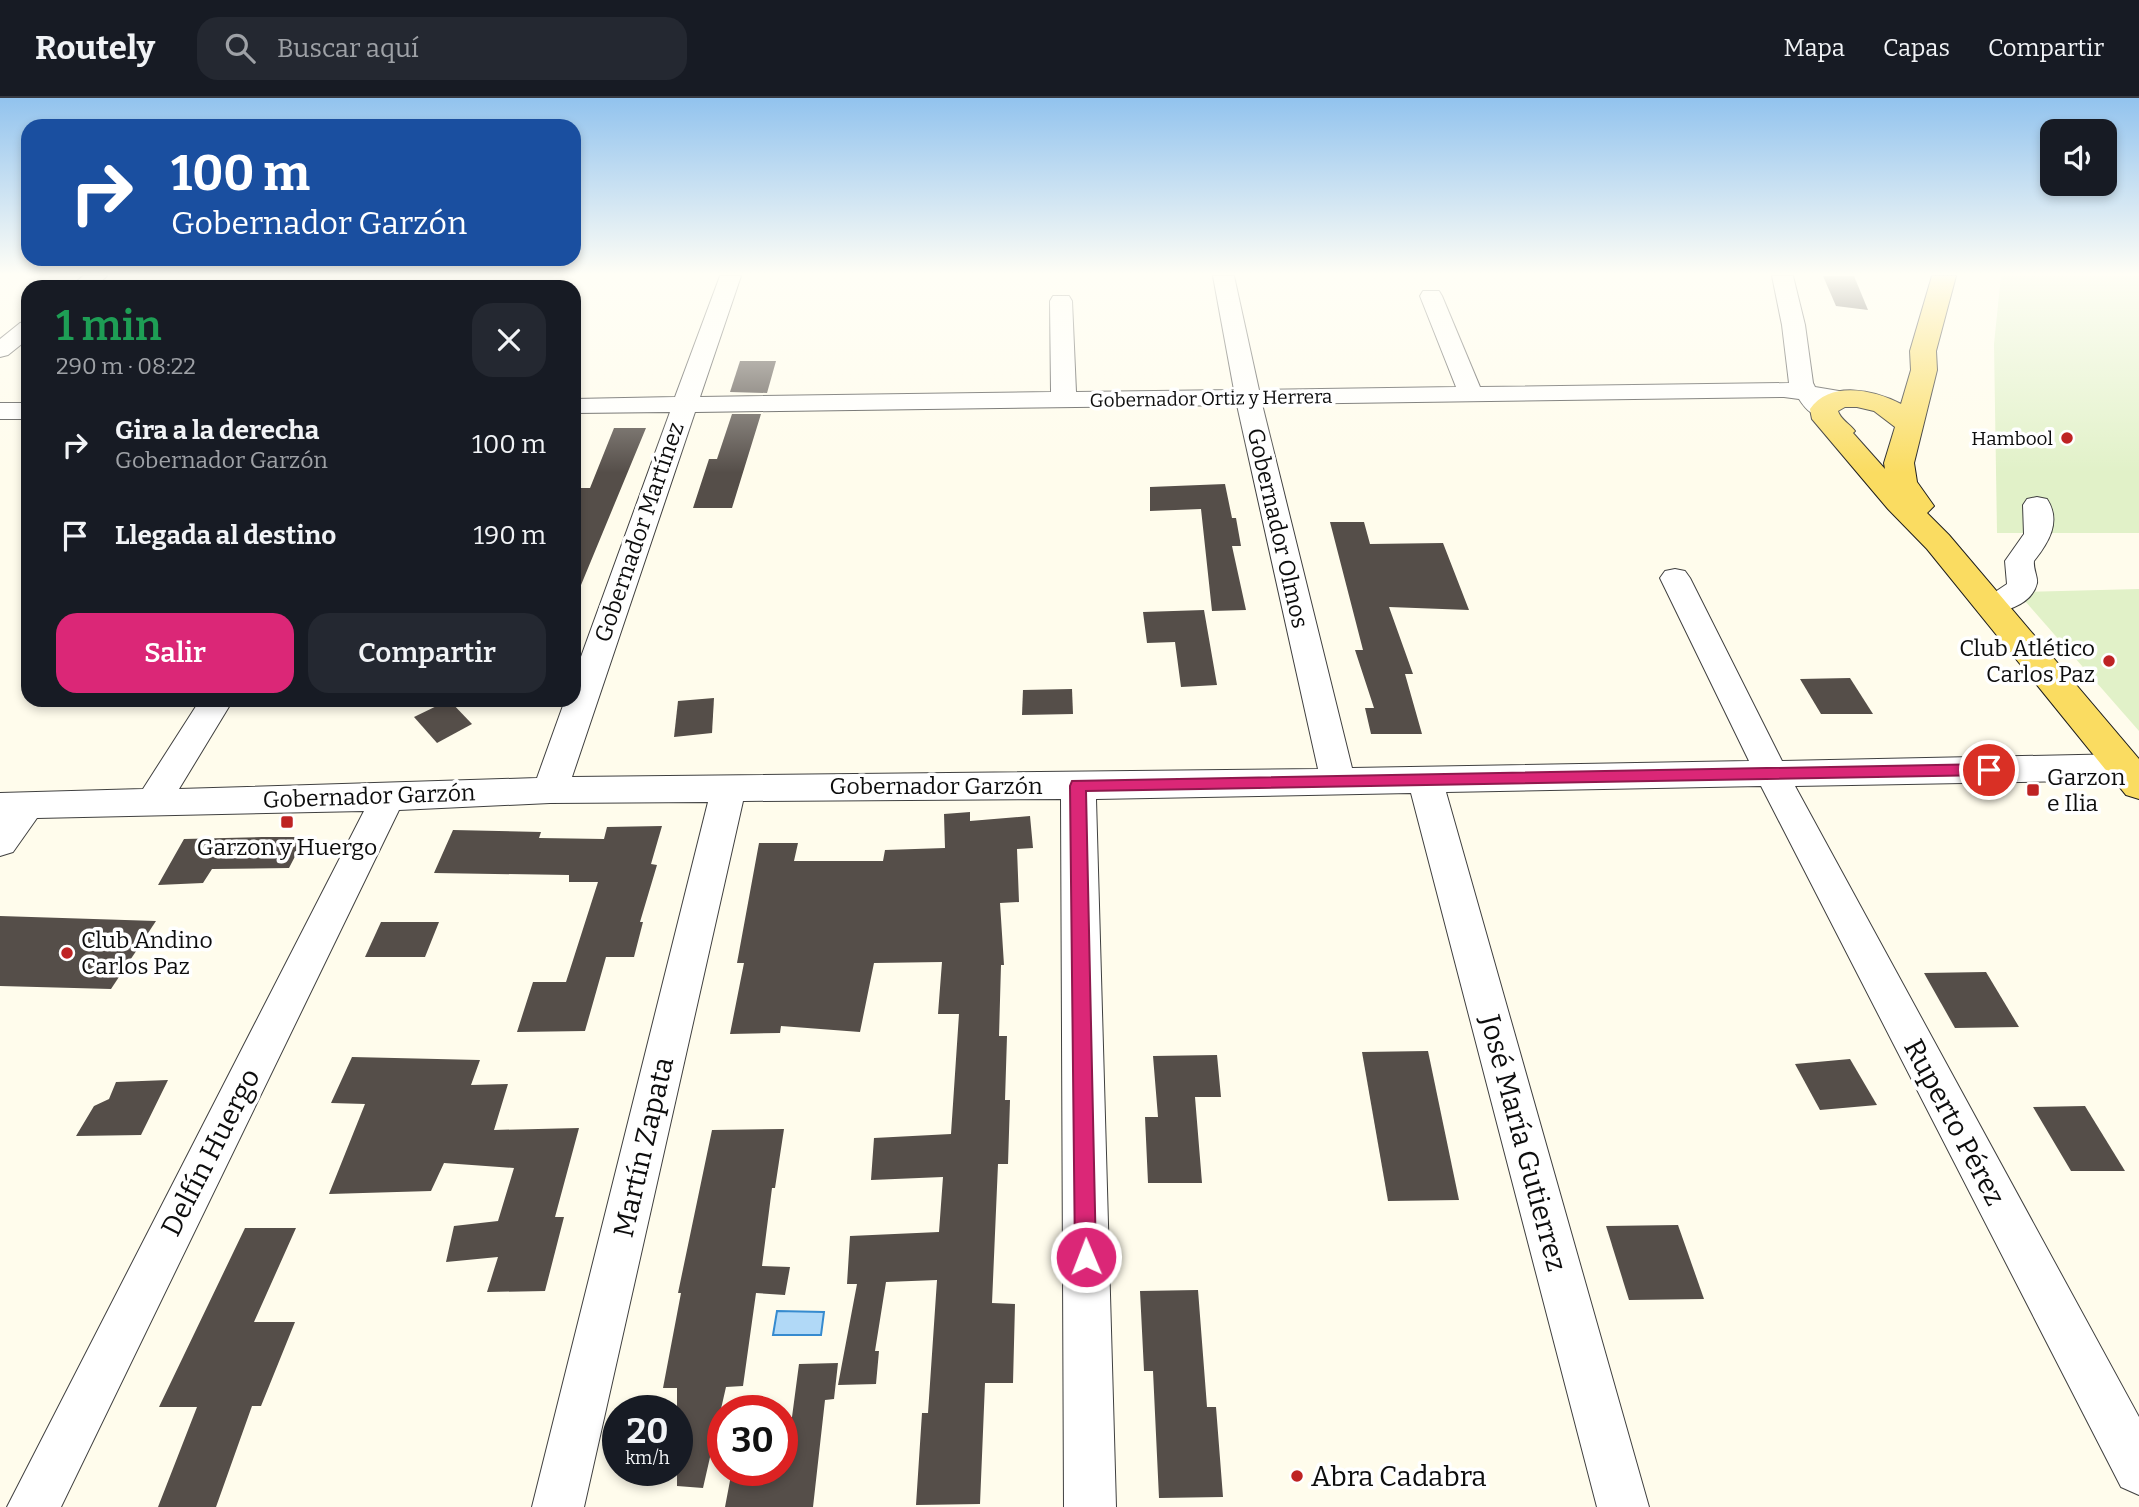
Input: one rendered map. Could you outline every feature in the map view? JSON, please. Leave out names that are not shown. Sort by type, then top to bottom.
[{"type":"main road","points":[[1926,342],[1924,370],[1898,470],[1902,482],[1938,542]]},
{"type":"main road","points":[[1923,351],[1889,388],[1828,404],[1827,419],[1899,503],[1938,542],[2132,776]]},
{"type":"main road","points":[[1854,399],[1893,410],[1908,422],[1910,431]]},
{"type":"main road","points":[[1827,419],[1849,435],[1874,441],[1896,441],[1910,431]]},
{"type":"street","name":"Gobernador Martínez","points":[[581,701],[706,342]]},
{"type":"street","points":[[1062,342],[1064,400]]},
{"type":"street","name":"Gobernador Olmos","points":[[1237,342],[1336,779]]},
{"type":"street","points":[[1450,342],[1470,392]]},
{"type":"street","points":[[1796,342],[1796,370],[1804,391],[1827,419]]},
{"type":"street","points":[[1797,342],[1822,373],[1854,399]]},
{"type":"street","name":"Gobernador Ortiz y Herrera","points":[[581,406],[1470,392],[1804,391],[1854,399]]},
{"type":"street","points":[[0,411],[21,411]]},
{"type":"street","points":[[1990,604],[2010,598],[2021,588],[2023,582],[2017,568],[2020,558],[2036,539],[2040,526],[2037,505]]},
{"type":"street","name":"Ruperto Pérez","points":[[1675,578],[1772,774],[2139,1469]]},
{"type":"street","points":[[153,802],[213,707]]},
{"type":"street","name":"Gobernador Martínez","points":[[550,790],[579,707]]},
{"type":"street","name":"Gobernador Garzón","points":[[14,805],[729,787],[1078,786],[1336,779],[1772,774],[2132,776]]},
{"type":"street","name":"José María Gutierrez","points":[[1425,779],[1623,1507]]},
{"type":"street","points":[[1078,786],[1090,1507]]},
{"type":"street","name":"Martín Zapata","points":[[558,1507],[729,787]]},
{"type":"street","name":"Delfín Huergo","points":[[33,1507],[388,797]]},
{"type":"street","points":[[0,842],[14,805]]},
{"type":"green space","name":"Hambool","points":[[1994,342],[2139,342],[2139,533],[1997,533]]},
{"type":"green space","name":"Club Atlético Carlos Paz","points":[[2139,589],[2139,731],[2017,592]]},
{"type":"water","points":[[777,1311],[824,1312],[821,1335],[773,1335]]},
{"type":"building","points":[[740,361],[776,361],[767,393],[730,392]]},
{"type":"building","points":[[732,414],[761,414],[732,508],[693,508],[709,459],[717,459]]},
{"type":"building","points":[[614,428],[646,428],[581,585],[581,488],[590,488]]},
{"type":"building","points":[[1225,484],[1232,518],[1236,518],[1241,546],[1232,546],[1246,610],[1212,611],[1201,509],[1150,511],[1150,487]]},
{"type":"building","points":[[1330,522],[1364,522],[1370,544],[1443,543],[1469,610],[1389,607],[1413,674],[1405,674],[1422,734],[1371,734],[1365,708],[1374,708],[1355,650],[1363,650]]},
{"type":"building","points":[[1204,610],[1217,685],[1181,687],[1175,642],[1147,643],[1143,612]]},
{"type":"building","points":[[1850,678],[1873,714],[1821,714],[1800,679]]},
{"type":"building","points":[[1072,689],[1073,714],[1022,715],[1023,690]]},
{"type":"building","points":[[714,698],[712,733],[674,737],[678,701]]},
{"type":"building","points":[[435,707],[456,707],[472,724],[437,743],[414,717]]},
{"type":"building","points":[[970,812],[970,821],[1030,816],[1033,848],[1017,849],[1019,902],[1000,903],[1004,965],[1001,965],[999,1036],[1007,1036],[1005,1100],[1010,1100],[1008,1164],[998,1164],[992,1303],[1015,1304],[1013,1383],[985,1383],[980,1504],[916,1505],[922,1413],[928,1413],[937,1280],[886,1282],[875,1351],[879,1351],[876,1384],[838,1385],[857,1284],[847,1284],[850,1236],[939,1232],[943,1177],[871,1180],[874,1138],[951,1134],[959,1014],[938,1014],[942,962],[874,963],[860,1032],[781,1026],[780,1033],[730,1034],[744,963],[737,963],[759,843],[798,843],[794,861],[883,861],[885,850],[945,848],[944,814]]},
{"type":"building","points":[[662,826],[651,864],[657,865],[640,922],[643,922],[634,957],[606,957],[585,1031],[517,1032],[533,982],[566,982],[598,882],[569,882],[569,875],[434,873],[453,830],[541,832],[539,838],[604,839],[607,827]]},
{"type":"building","points":[[305,837],[289,868],[212,869],[203,883],[158,885],[184,839]]},
{"type":"building","name":"Club Andino Carlos Paz","points":[[0,916],[156,921],[111,989],[0,986]]},
{"type":"building","points":[[381,922],[439,922],[425,957],[365,957]]},
{"type":"building","points":[[1986,972],[2019,1027],[1955,1028],[1924,973]]},
{"type":"building","points":[[1428,1051],[1459,1200],[1388,1201],[1362,1052]]},
{"type":"building","points":[[1217,1055],[1221,1097],[1195,1097],[1202,1183],[1148,1183],[1145,1117],[1158,1117],[1153,1056]]},
{"type":"building","points":[[352,1057],[480,1060],[471,1085],[508,1084],[494,1130],[579,1128],[555,1217],[564,1217],[545,1291],[487,1292],[498,1257],[446,1262],[454,1226],[498,1221],[514,1168],[444,1163],[431,1191],[329,1194],[365,1104],[331,1103]]},
{"type":"building","points":[[1850,1059],[1877,1105],[1820,1110],[1795,1064]]},
{"type":"building","points":[[168,1080],[141,1135],[76,1136],[94,1106],[109,1099],[116,1082]]},
{"type":"building","points":[[2085,1106],[2125,1171],[2071,1171],[2033,1107]]},
{"type":"building","points":[[784,1129],[775,1188],[772,1188],[762,1266],[790,1267],[785,1295],[756,1293],[743,1386],[726,1387],[724,1395],[707,1395],[707,1470],[703,1488],[677,1486],[693,1486],[693,1395],[677,1395],[677,1388],[663,1388],[681,1293],[678,1293],[712,1130]]},
{"type":"building","points":[[1678,1225],[1704,1299],[1629,1300],[1606,1226]]},
{"type":"building","points":[[245,1228],[296,1228],[254,1322],[295,1322],[261,1406],[252,1406],[216,1507],[158,1507],[197,1407],[159,1407]]},
{"type":"building","points":[[1198,1290],[1207,1407],[1216,1407],[1223,1497],[1159,1498],[1153,1371],[1144,1371],[1140,1291]]},
{"type":"building","points":[[838,1363],[834,1399],[825,1400],[813,1507],[725,1507],[729,1486],[798,1486],[798,1395],[795,1395],[799,1364]]},
{"type":"place","name":"Hambool","points":[[2067,438]]},
{"type":"place","name":"Club Atlético Carlos Paz","points":[[2109,661]]},
{"type":"place","name":"Garzon e Ilia","points":[[2033,790]]},
{"type":"place","name":"Garzon y Huergo","points":[[287,822]]},
{"type":"place","name":"Club Andino Carlos Paz","points":[[67,953]]},
{"type":"place","name":"Abra Cadabra","points":[[1297,1476]]},
{"type":"route","points":[[1086,1257],[1078,786],[1336,779],[1989,770]]}]
